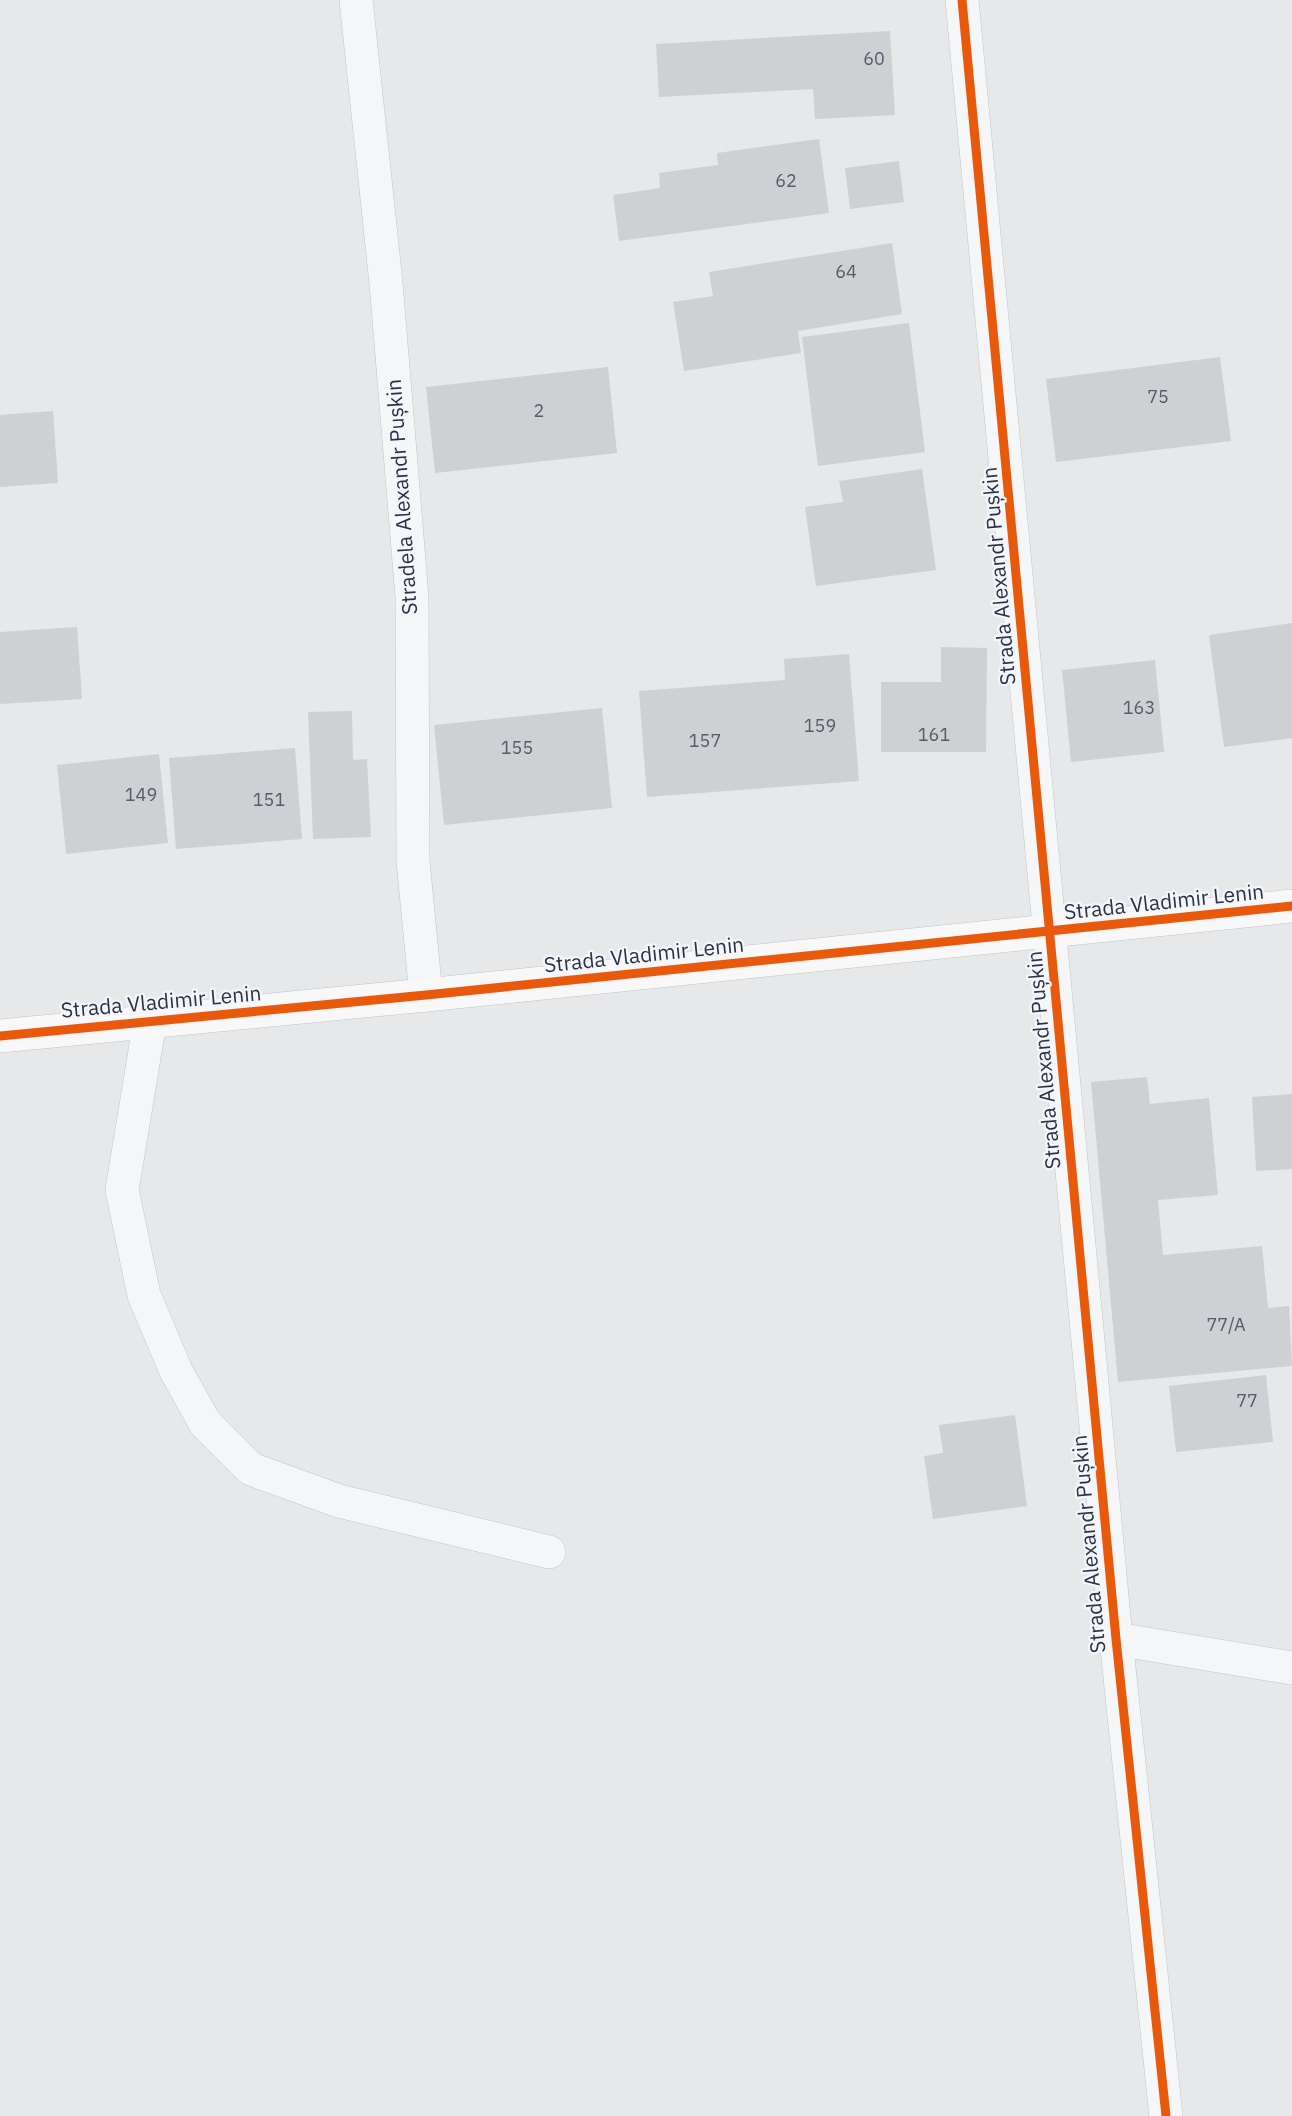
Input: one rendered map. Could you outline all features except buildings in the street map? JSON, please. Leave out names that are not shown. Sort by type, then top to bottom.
[{"type":"main road","name":"Strada Vladimir Lenin","points":[[0,1036],[426,995],[1292,906]]},
{"type":"street","name":"Stradela Alexandr Pușkin","points":[[356,0],[386,283],[412,597],[413,861],[426,995]]},
{"type":"street","name":"Strada Alexandr Pușkin","points":[[962,0],[1116,1639],[1166,2116]]},
{"type":"street","points":[[150,1021],[122,1190],[144,1295],[176,1371],[205,1423],[251,1469],[339,1501],[549,1552]]},
{"type":"street","points":[[1116,1639],[1292,1668]]},
{"type":"cycle path","points":[[962,0],[1116,1639],[1166,2116]]},
{"type":"cycle path","points":[[0,1036],[426,995],[1292,906]]}]
